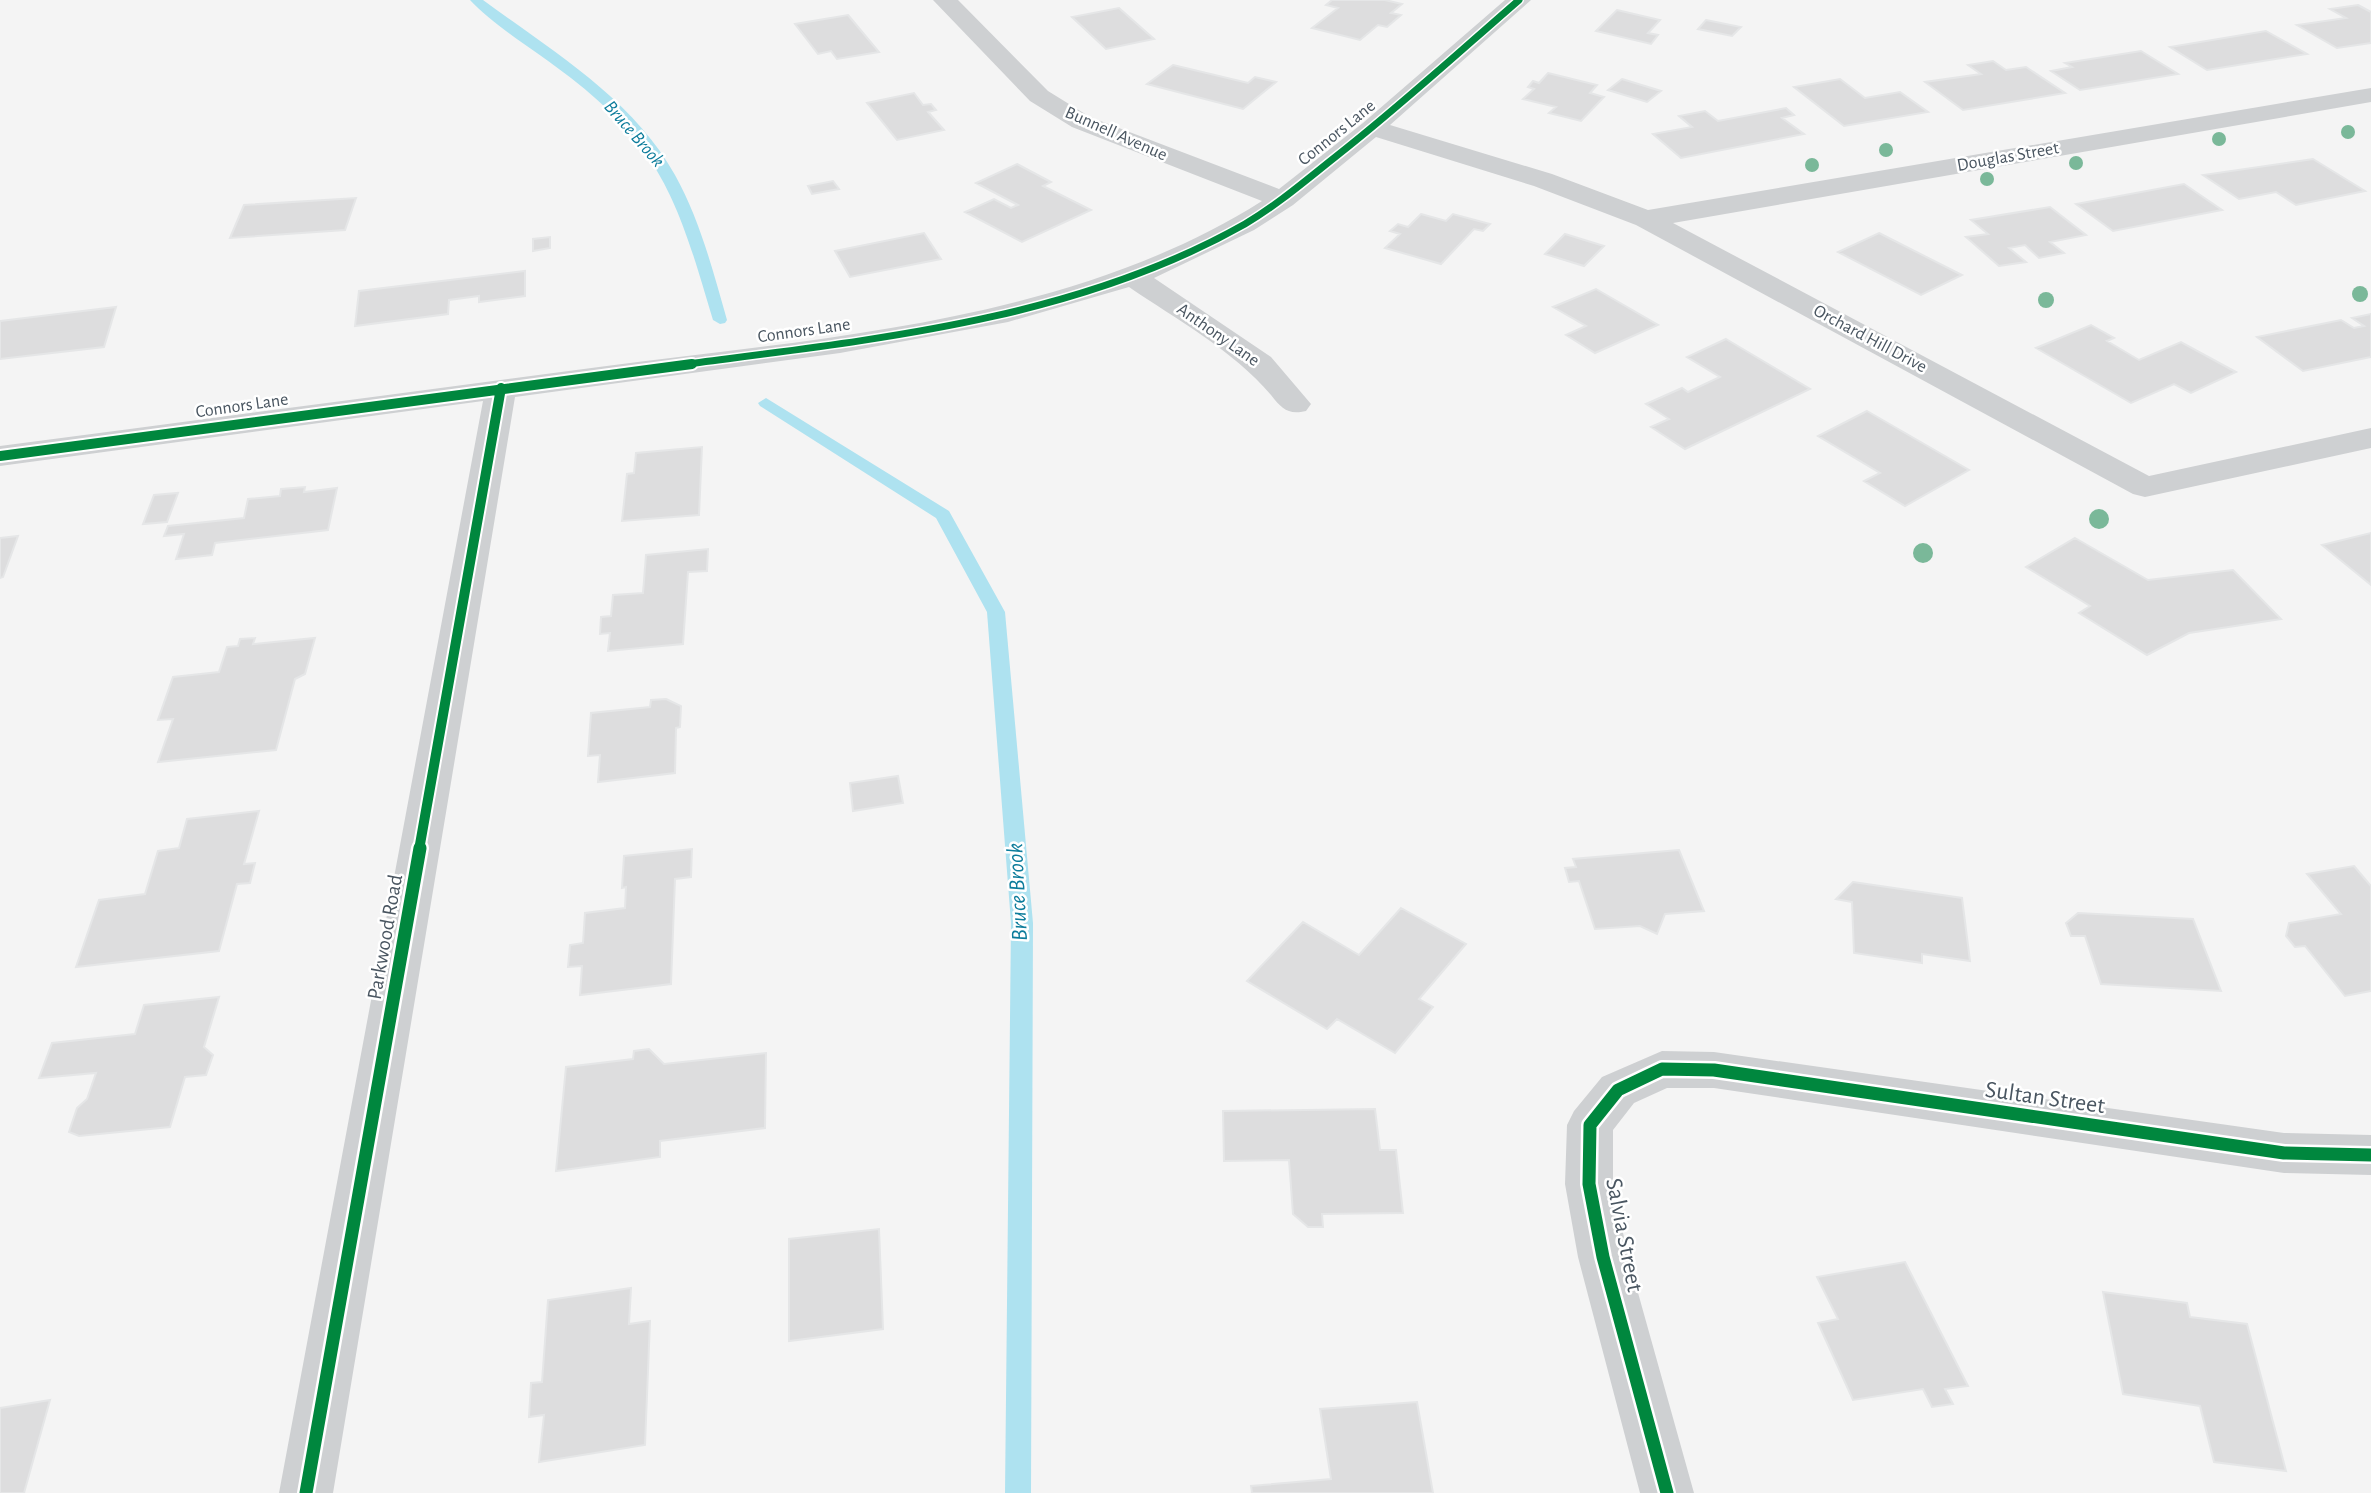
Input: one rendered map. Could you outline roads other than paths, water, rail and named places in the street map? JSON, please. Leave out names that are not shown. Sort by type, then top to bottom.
[{"type":"street","name":"Bunnell Avenue","points":[[945,0],[1039,96],[1081,122],[1214,175],[1283,199]]},
{"type":"street","name":"Connors Lane","points":[[0,456],[840,344],[1008,313],[1133,276],[1244,224],[1283,199],[1371,128],[1519,0]]},
{"type":"street","name":"Douglas Street","points":[[1646,219],[2371,95]]},
{"type":"street","name":"Orchard Hill Drive","points":[[1371,128],[1544,180],[1646,219],[2145,487],[2371,438]]},
{"type":"street","name":"Anthony Lane","points":[[1133,276],[1260,363],[1296,404]]},
{"type":"street","name":"Parkwood Road","points":[[306,1493],[501,388]]},
{"type":"street","name":"Salvia Street","points":[[1667,1493],[1603,1257],[1589,1184],[1590,1125],[1618,1090],[1662,1069],[1714,1070]]},
{"type":"street","name":"Sultan Street","points":[[1714,1070],[2272,1152],[2371,1155]]},
{"type":"waterway","name":"Bruce Brook","points":[[476,0],[608,102],[652,149],[668,174],[684,209],[720,320]]},
{"type":"waterway","name":"Bruce Brook","points":[[766,403],[943,515],[996,612],[1022,923],[1018,1493]]}]
